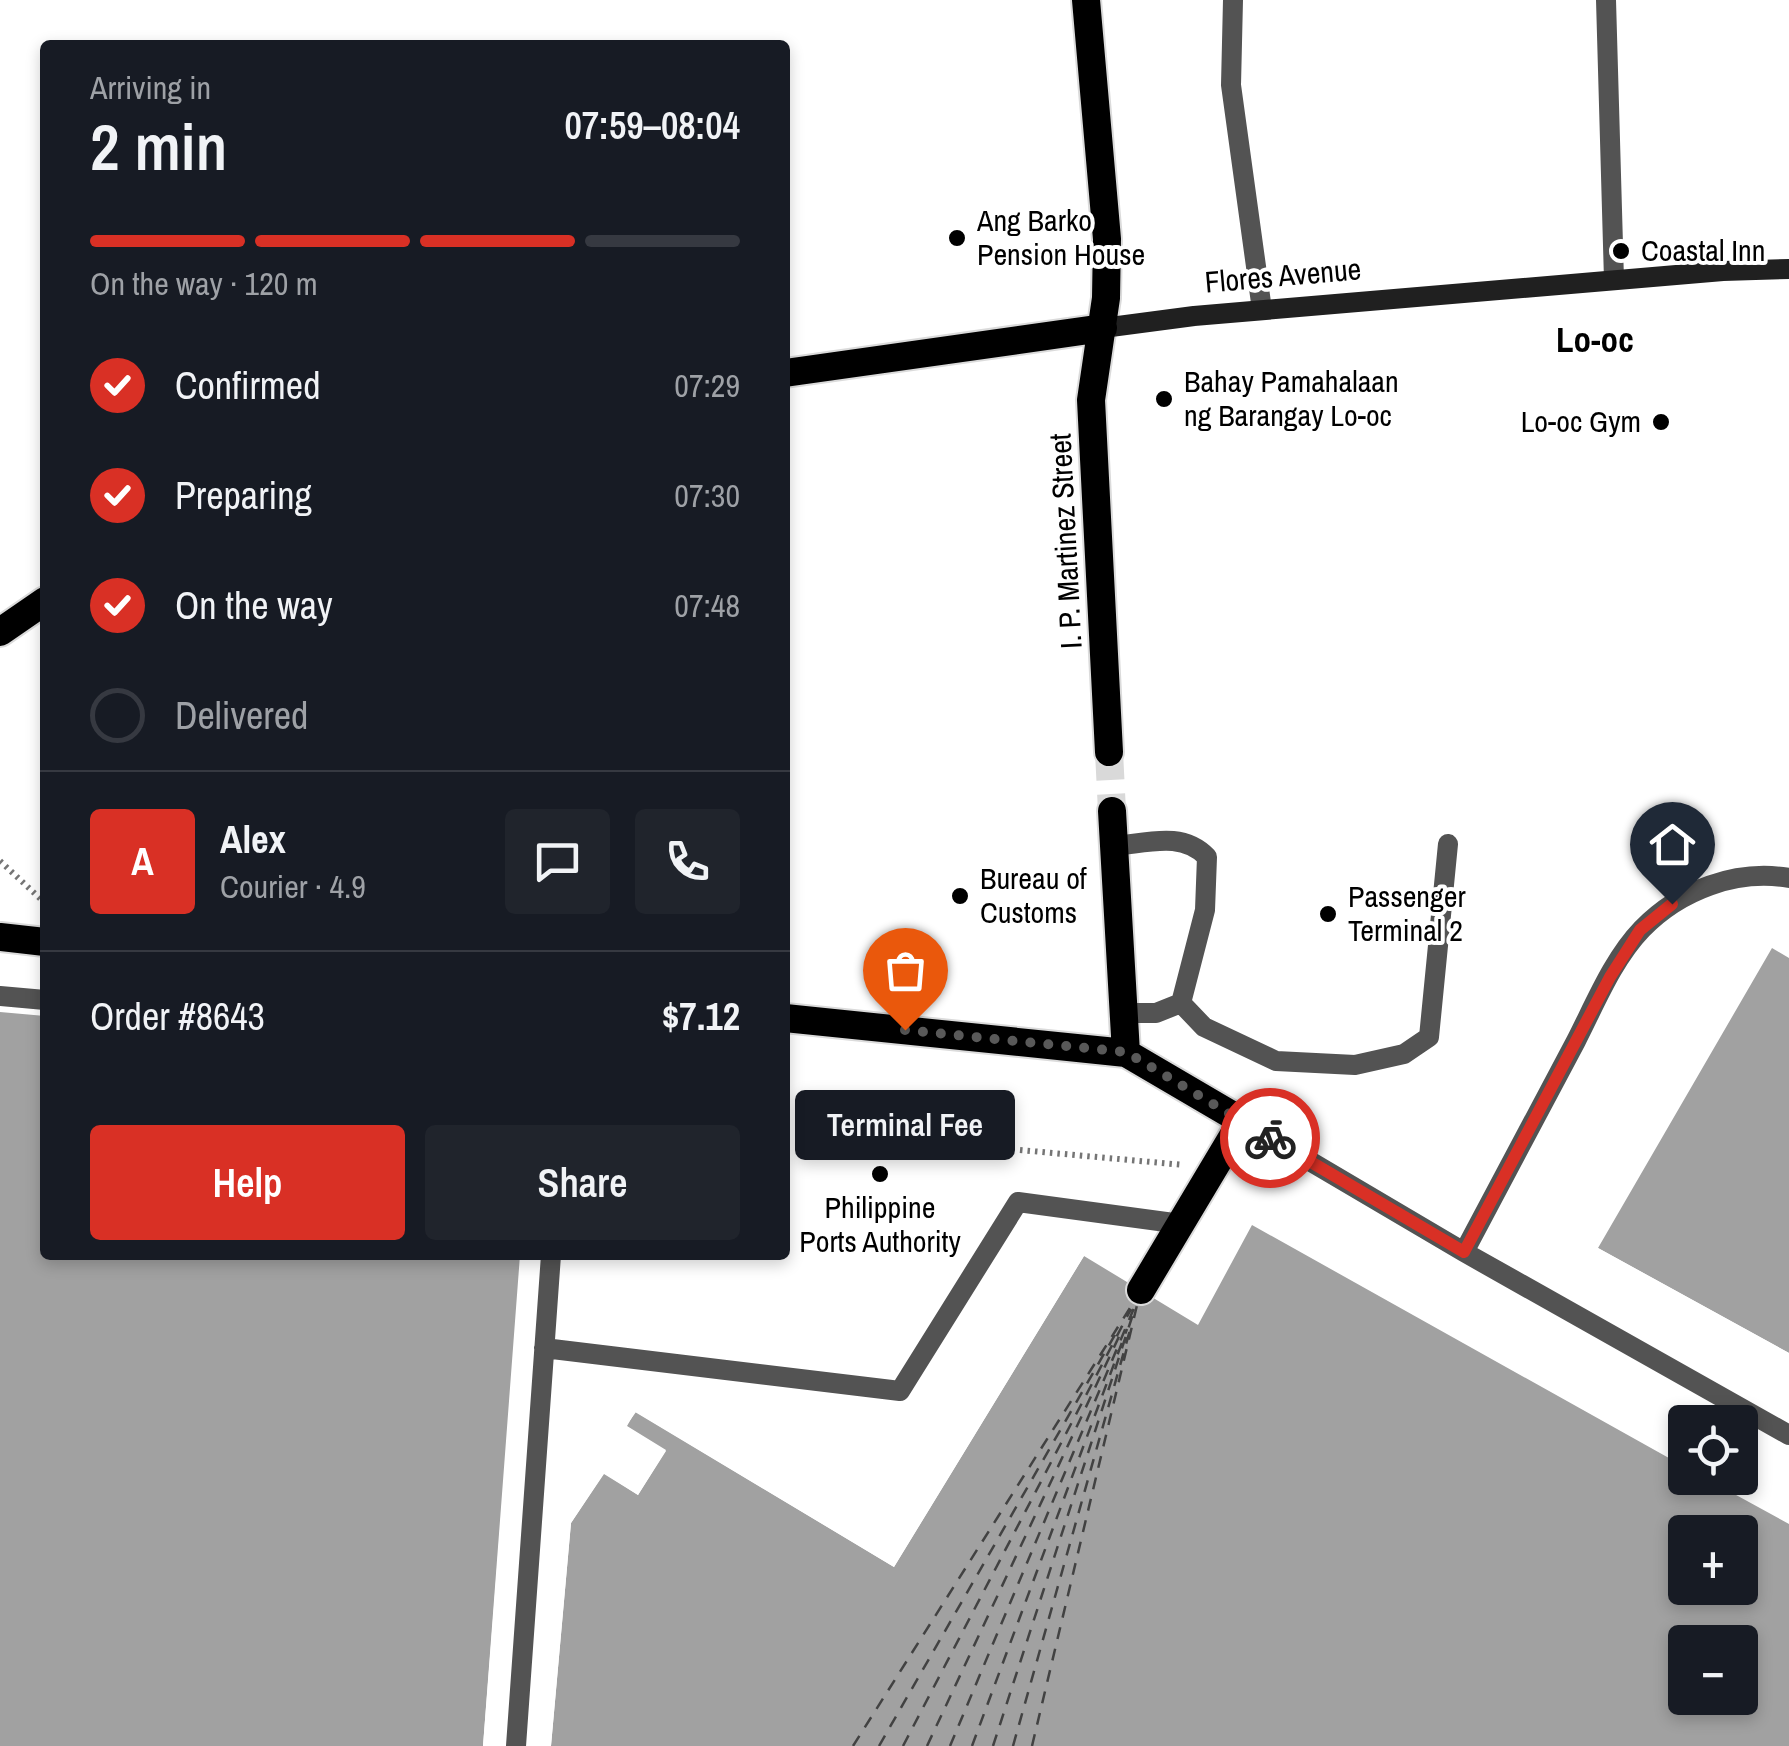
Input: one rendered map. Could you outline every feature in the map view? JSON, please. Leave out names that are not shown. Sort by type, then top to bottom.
[{"type":"highway","name":"I. P. Martinez Street","points":[[1086,0],[1107,238],[1103,328],[1092,400],[1109,752]]},
{"type":"highway","name":"Flores Avenue","points":[[790,372],[1103,328]]},
{"type":"highway","points":[[0,632],[40,605]]},
{"type":"highway","points":[[1112,811],[1126,1052]]},
{"type":"highway","points":[[0,937],[40,941]]},
{"type":"highway","points":[[790,1018],[1126,1052],[1242,1122],[1141,1290]]},
{"type":"main road","name":"Flores Avenue","points":[[1103,328],[1262,310],[1722,271],[1789,269]]},
{"type":"street","points":[[1234,0],[1231,86],[1262,310]]},
{"type":"street","points":[[1606,0],[1614,280]]},
{"type":"street","points":[[1114,846],[1177,840],[1194,844],[1207,857],[1205,910],[1181,1003]]},
{"type":"street","points":[[1181,1003],[1204,1026],[1276,1061],[1355,1065],[1404,1054],[1428,1036],[1448,844]]},
{"type":"street","points":[[1464,1252],[1610,977],[1640,930],[1672,904],[1719,880],[1771,875],[1789,878]]},
{"type":"street","points":[[0,996],[40,1000]]},
{"type":"street","points":[[1126,1014],[1156,1013],[1181,1003]]},
{"type":"street","points":[[1242,1122],[1789,1436]]},
{"type":"street","points":[[544,1348],[900,1392],[1018,1202],[1181,1224]]},
{"type":"street","points":[[516,1746],[551,1260]]},
{"type":"path","points":[[0,861],[40,898]]},
{"type":"path","points":[[1020,1150],[1215,1168]]},
{"type":"shaded area","points":[[1772,948],[1789,958],[1789,1353],[1598,1248]]},
{"type":"shaded area","points":[[0,1012],[40,1016],[40,1260],[520,1260],[483,1746],[0,1746]]},
{"type":"shaded area","points":[[1252,1225],[1668,1457],[1668,1495],[1736,1495],[1789,1524],[1789,1746],[551,1746],[571,1523],[604,1473],[638,1495],[666,1451],[626,1426],[636,1412],[894,1567],[1084,1256],[1198,1325]]},
{"type":"pier","points":[[1598,1248],[1789,1353],[1789,1358],[1596,1252]]},
{"type":"pier","points":[[1079,1254],[1084,1256],[894,1567],[635,1412],[627,1426],[666,1450],[638,1495],[604,1474],[571,1523],[551,1746],[546,1746],[566,1521],[601,1469],[636,1488],[659,1452],[622,1429],[630,1411],[638,1407],[892,1560]]},
{"type":"pier","points":[[511,1389],[516,1390],[488,1746],[483,1746]]},
{"type":"ferry route","points":[[853,1746],[1135,1300]]},
{"type":"ferry route","points":[[950,1746],[1137,1301]]},
{"type":"ferry route","points":[[1032,1746],[1138,1301]]},
{"type":"ferry route","points":[[903,1746],[1131,1309]]},
{"type":"ferry route","points":[[993,1746],[1134,1311]]},
{"type":"ferry route","points":[[879,1746],[1120,1326]]},
{"type":"ferry route","points":[[927,1746],[1123,1328]]},
{"type":"ferry route","points":[[972,1746],[1127,1329]]},
{"type":"ferry route","points":[[1013,1746],[1130,1330]]},
{"type":"tunnel","points":[[1109,752],[1112,811]]},
{"type":"way so far","points":[[905,1030],[1126,1052],[1270,1138]]},
{"type":"place","name":"Ang Barko Pension House","points":[[957,238]]},
{"type":"place","name":"Coastal Inn","points":[[1621,251]]},
{"type":"place","name":"Bahay Pamahalaan ng Barangay Lo-oc","points":[[1164,399]]},
{"type":"place","name":"Lo-oc Gym","points":[[1661,422]]},
{"type":"place","name":"Bureau of Customs","points":[[960,896]]},
{"type":"place","name":"Passenger Terminal 2","points":[[1328,914]]},
{"type":"place","name":"Terminal Fee","points":[[905,1030]]},
{"type":"place","name":"Philippine Ports Authority","points":[[880,1174]]},
{"type":"district","name":"Lo-oc","points":[[1595,340]]},
{"type":"route","points":[[1270,1138],[1464,1252],[1610,977],[1640,930],[1672,904]]}]
